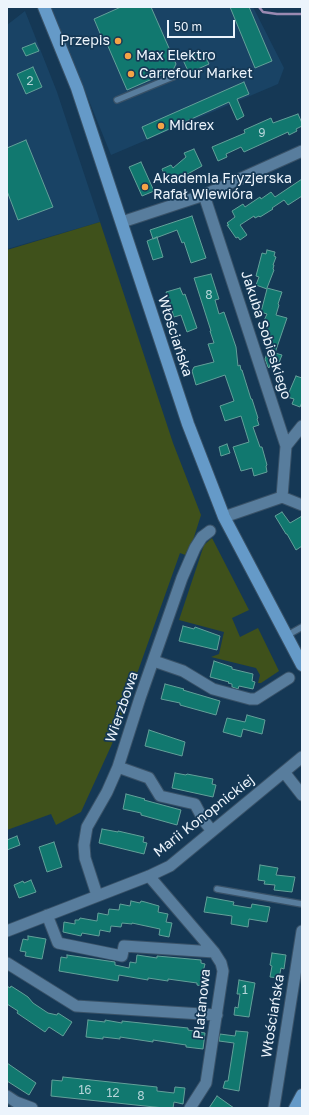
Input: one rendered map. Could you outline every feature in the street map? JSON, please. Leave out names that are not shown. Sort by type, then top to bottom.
[{"type":"main road","name":"Włościańska","points":[[44,7],[77,88],[188,424],[224,517],[302,665]]},
{"type":"main road","points":[[295,1108],[302,1095]]},
{"type":"street","points":[[122,222],[204,195],[302,151]]},
{"type":"street","name":"Jakuba Sobieskiego","points":[[204,195],[286,446],[282,497]]},
{"type":"street","points":[[286,446],[302,426]]},
{"type":"street","points":[[224,517],[282,497],[302,505]]},
{"type":"street","name":"Wierzbowa","points":[[97,895],[85,858],[84,845],[87,827],[107,792],[118,768],[140,698],[182,578],[195,548],[202,537],[210,531]]},
{"type":"street","points":[[154,661],[183,671],[213,689],[250,699],[256,699],[289,678]]},
{"type":"street","name":"Marii Konopnickiej","points":[[7,931],[149,876],[174,863],[302,757]]},
{"type":"street","points":[[118,768],[149,778],[160,796],[196,804],[204,821],[212,831]]},
{"type":"street","points":[[284,772],[302,795]]},
{"type":"street","name":"Platanowa","points":[[149,876],[214,952],[221,963],[223,971],[206,1083],[190,1108]]},
{"type":"street","points":[[47,915],[58,943],[122,956],[124,946],[214,952]]},
{"type":"street","name":"Włościańska","points":[[274,1107],[302,931]]},
{"type":"street","points":[[7,963],[76,1006],[217,1015]]},
{"type":"street","points":[[7,1096],[16,1102],[32,1108]]},
{"type":"lane","points":[[117,100],[180,74]]},
{"type":"lane","points":[[286,636],[302,627]]},
{"type":"lane","points":[[218,889],[302,904]]},
{"type":"shaded area","points":[[51,7],[253,7],[284,68],[278,84],[111,155]]},
{"type":"shaded area","points":[[25,11],[57,92],[100,222],[7,249],[7,25]]},
{"type":"green space","points":[[100,222],[173,443],[201,515],[188,556],[180,553],[112,744],[81,812],[56,825],[51,814],[7,830],[7,250]]},
{"type":"green space","points":[[212,538],[249,610],[232,618],[240,637],[258,628],[279,671],[261,683],[258,683],[260,675],[256,668],[211,657],[219,654],[224,632],[179,620],[204,545]]},
{"type":"building","points":[[121,7],[151,7],[176,64],[173,70],[127,90],[104,37],[102,38],[94,19]]},
{"type":"building","points":[[230,7],[249,7],[272,61],[255,68]]},
{"type":"building","points":[[35,43],[39,51],[26,56],[22,48]]},
{"type":"building","points":[[203,51],[209,64],[189,73],[183,60]]},
{"type":"building","points":[[33,67],[42,87],[26,94],[17,74]]},
{"type":"building","points":[[244,82],[249,94],[237,99],[244,116],[237,120],[229,102],[147,139],[142,127]]},
{"type":"building","points":[[298,114],[302,126],[296,129],[297,131],[289,135],[288,132],[244,152],[241,147],[226,154],[227,157],[218,161],[212,147],[245,133],[244,130],[271,118],[273,123]]},
{"type":"building","points":[[26,140],[53,207],[18,220],[7,191],[7,148]]},
{"type":"building","points":[[194,149],[202,166],[173,182],[168,183],[162,169],[171,165],[173,168],[186,157],[184,153]]},
{"type":"building","points":[[141,162],[154,191],[142,196],[129,167]]},
{"type":"building","points":[[302,179],[302,196],[288,205],[284,200],[260,217],[255,218],[254,216],[240,225],[247,235],[240,240],[238,237],[236,238],[227,225],[229,225],[227,223],[235,217],[232,211],[243,204],[245,207],[271,192],[275,197]]},
{"type":"building","points":[[192,216],[206,258],[191,263],[184,242],[182,243],[177,230],[153,239],[150,230]]},
{"type":"building","points":[[157,237],[163,257],[153,260],[147,241]]},
{"type":"building","points":[[267,250],[275,252],[274,256],[276,257],[273,265],[274,270],[267,288],[282,292],[276,315],[287,318],[275,353],[282,355],[278,365],[271,362],[269,368],[265,359],[272,340],[265,338],[268,327],[262,325],[267,314],[261,312],[267,289],[256,285],[259,277],[256,276],[262,253],[266,254]]},
{"type":"building","points":[[211,274],[219,299],[215,300],[219,314],[224,312],[236,347],[238,366],[240,365],[242,370],[258,418],[259,425],[253,427],[260,447],[262,447],[267,465],[267,472],[254,476],[252,468],[241,471],[233,447],[249,442],[241,416],[225,421],[220,406],[234,401],[225,375],[196,385],[192,371],[194,367],[214,362],[208,344],[214,343],[194,278]]},
{"type":"building","points":[[180,288],[183,295],[185,294],[197,328],[187,332],[181,315],[174,317],[166,292]]},
{"type":"building","points":[[296,376],[302,378],[302,402],[300,407],[292,404],[294,399],[287,397]]},
{"type":"building","points":[[227,444],[230,453],[221,456],[219,447]]},
{"type":"building","points":[[282,512],[290,523],[302,516],[302,546],[296,550],[275,516]]},
{"type":"building","points":[[183,626],[194,629],[195,627],[220,636],[217,650],[179,641]]},
{"type":"building","points":[[214,661],[232,667],[232,669],[253,674],[252,681],[255,682],[253,689],[239,686],[238,689],[232,687],[232,684],[228,683],[229,682],[210,677]]},
{"type":"building","points":[[165,684],[220,701],[216,715],[180,705],[180,703],[161,699]]},
{"type":"building","points":[[247,715],[265,720],[262,734],[243,729],[241,737],[223,732],[227,718],[245,722]]},
{"type":"building","points":[[149,730],[185,742],[182,756],[145,746]]},
{"type":"building","points":[[175,773],[213,779],[212,784],[216,785],[213,797],[172,788]]},
{"type":"building","points":[[126,794],[181,810],[177,825],[141,815],[141,813],[123,809]]},
{"type":"building","points":[[102,829],[144,837],[143,842],[147,843],[144,854],[99,843]]},
{"type":"building","points":[[17,836],[20,845],[7,850],[7,840]]},
{"type":"building","points":[[54,842],[62,867],[47,872],[39,847]]},
{"type":"building","points":[[260,865],[278,868],[276,875],[295,877],[292,892],[274,890],[275,885],[264,884],[265,881],[258,880]]},
{"type":"building","points":[[31,880],[36,892],[19,898],[14,885],[23,881],[24,883]]},
{"type":"building","points":[[207,897],[234,902],[233,905],[251,908],[252,904],[270,907],[267,922],[249,919],[248,927],[231,924],[232,916],[204,912]]},
{"type":"building","points":[[131,901],[140,903],[141,901],[159,906],[158,912],[168,914],[166,922],[172,923],[169,937],[159,935],[160,929],[132,923],[122,923],[121,927],[111,926],[110,932],[100,930],[99,936],[82,933],[81,936],[63,932],[64,922],[75,924],[75,920],[79,920],[80,918],[97,921],[98,913],[108,915],[109,909],[119,910],[120,904],[130,906]]},
{"type":"building","points":[[28,936],[46,939],[42,959],[25,956],[26,952],[20,951],[23,939],[28,940]]},
{"type":"building","points":[[272,953],[286,955],[284,969],[281,968],[279,978],[270,977]]},
{"type":"building","points":[[67,955],[115,962],[115,965],[129,968],[130,962],[136,963],[137,955],[157,958],[157,956],[201,960],[201,963],[205,964],[203,972],[209,973],[207,987],[197,985],[197,983],[168,979],[168,981],[148,978],[148,980],[119,975],[118,981],[59,971],[61,957],[67,958]]},
{"type":"building","points":[[239,980],[255,983],[249,1017],[234,1015],[235,1007],[238,1008],[240,994],[237,994]]},
{"type":"building","points":[[7,986],[10,988],[11,986],[22,993],[33,1003],[48,1013],[57,1015],[58,1013],[72,1022],[63,1036],[49,1027],[45,1032],[17,1013],[18,1011],[7,1004]]},
{"type":"building","points":[[88,1020],[105,1022],[105,1020],[122,1023],[122,1021],[188,1028],[188,1030],[205,1033],[203,1049],[153,1040],[153,1042],[120,1037],[120,1039],[103,1037],[103,1039],[86,1037]]},
{"type":"building","points":[[236,1031],[248,1032],[239,1091],[223,1088],[225,1081],[228,1081],[234,1043],[219,1041],[220,1034],[235,1036]]},
{"type":"building","points":[[7,1063],[36,1083],[29,1095],[7,1081]]},
{"type":"building","points":[[63,1077],[157,1087],[157,1091],[174,1093],[175,1087],[185,1088],[183,1104],[174,1102],[173,1108],[164,1108],[51,1096],[52,1080],[62,1081]]},
{"type":"building","points":[[217,1096],[234,1108],[209,1108]]},
{"type":"waterway","points":[[259,7],[263,12],[277,14],[302,14]]},
{"type":"place","name":"Przepis","points":[[118,41]]},
{"type":"place","name":"Max Elektro","points":[[128,56]]},
{"type":"place","name":"Carrefour Market","points":[[131,74]]},
{"type":"place","name":"Midrex","points":[[161,126]]},
{"type":"place","name":"Akademia Fryzjerska Rafał Wiewióra","points":[[145,187]]}]
